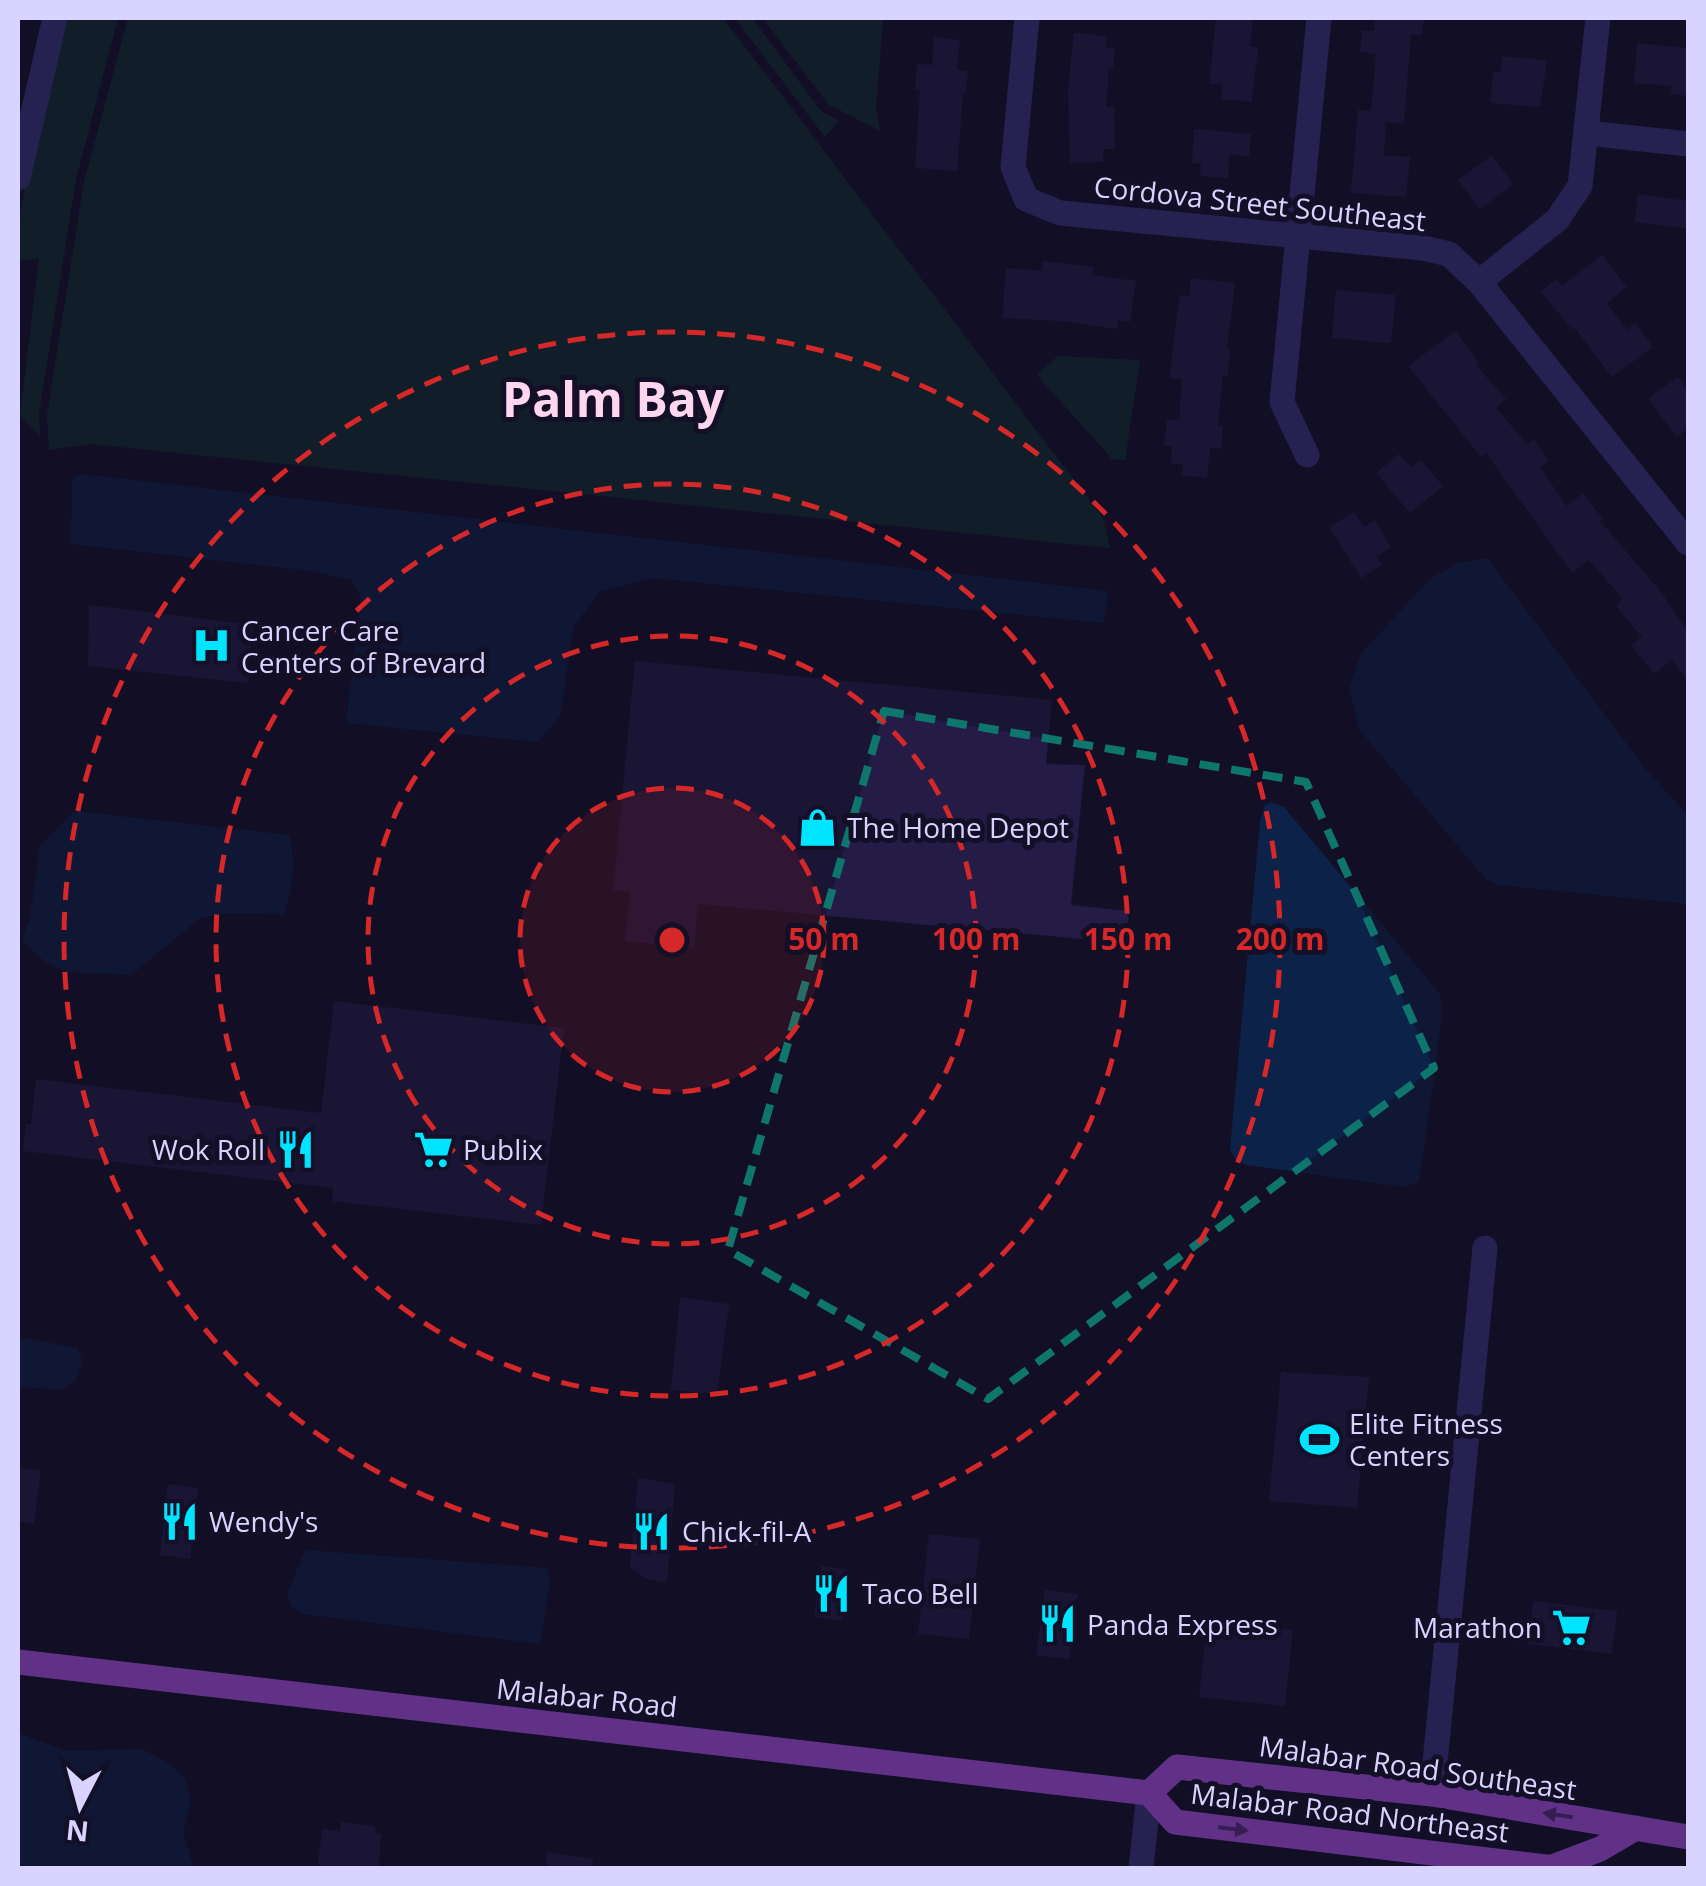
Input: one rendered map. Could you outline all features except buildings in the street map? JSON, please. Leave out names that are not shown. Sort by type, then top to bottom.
[{"type":"main road","name":"Malabar Road","points":[[18,1662],[1150,1792]]},
{"type":"main road","name":"Malabar Road Southeast","points":[[1150,1792],[1177,1767],[1432,1794],[1688,1837]]},
{"type":"main road","name":"Malabar Road Northeast","points":[[1150,1792],[1176,1822],[1422,1860],[1552,1868]]},
{"type":"main road","points":[[1552,1868],[1600,1850],[1636,1828]]},
{"type":"street","points":[[18,178],[55,18]]},
{"type":"street","name":"Cordova Street Southeast","points":[[1027,18],[1013,166],[1026,198],[1060,212],[1423,248],[1449,254],[1479,282],[1688,543]]},
{"type":"street","points":[[1306,455],[1282,402],[1318,18]]},
{"type":"street","points":[[1479,282],[1557,220],[1580,186],[1598,18]]},
{"type":"street","points":[[1588,132],[1688,144]]},
{"type":"street","points":[[1432,1794],[1485,1248]]},
{"type":"street","points":[[1141,1868],[1150,1792]]},
{"type":"highlighted area","points":[[884,711],[1306,782],[1434,1068],[988,1399],[728,1250]]},
{"type":"green space","points":[[65,18],[118,18],[76,179],[39,414],[40,435],[20,416],[39,258],[18,261],[19,232],[28,170]]},
{"type":"green space","points":[[128,18],[723,18],[1103,518],[1110,548],[90,444],[49,450],[47,415],[84,182]]},
{"type":"green space","points":[[735,18],[752,18],[821,111],[839,121],[825,137]]},
{"type":"green space","points":[[763,18],[883,18],[876,108],[880,131],[828,104]]},
{"type":"green space","points":[[1058,356],[1140,360],[1125,460],[1112,459],[1037,375]]},
{"type":"water","points":[[81,474],[1108,591],[1104,623],[653,578],[599,592],[574,626],[560,716],[538,742],[346,723],[361,598],[352,580],[311,571],[71,544],[72,480]]},
{"type":"water","points":[[1487,558],[1644,767],[1688,816],[1688,904],[1498,885],[1486,879],[1359,729],[1349,688],[1360,655],[1430,579],[1458,563]]},
{"type":"water","points":[[1272,802],[1284,807],[1440,994],[1442,1017],[1419,1182],[1404,1187],[1246,1165],[1235,1159],[1230,1149],[1260,821],[1265,805]]},
{"type":"water","points":[[74,811],[289,835],[293,874],[284,914],[230,913],[200,918],[131,975],[58,968],[22,939],[30,918],[40,846]]},
{"type":"water","points":[[18,1337],[77,1348],[82,1360],[77,1379],[62,1390],[18,1387]]},
{"type":"water","points":[[305,1550],[547,1568],[550,1580],[540,1644],[304,1614],[291,1606],[287,1594]]},
{"type":"water","points":[[18,1733],[66,1751],[142,1749],[167,1762],[185,1778],[191,1801],[183,1834],[194,1868],[18,1868]]},
{"type":"place","name":"Cancer Care Centers of Brevard","points":[[211,646]]},
{"type":"place","name":"The Home Depot","points":[[817,827]]},
{"type":"place","name":"Wok Roll","points":[[295,1149]]},
{"type":"place","name":"Publix","points":[[433,1149]]},
{"type":"place","name":"Elite Fitness Centers","points":[[1319,1439]]},
{"type":"place","name":"Wendy's","points":[[179,1521]]},
{"type":"place","name":"Chick-fil-A","points":[[652,1531]]},
{"type":"place","name":"Taco Bell","points":[[832,1593]]},
{"type":"place","name":"Panda Express","points":[[1057,1624]]},
{"type":"place","name":"Marathon","points":[[1572,1627]]},
{"type":"district","name":"Palm Bay","points":[[613,398]]}]
